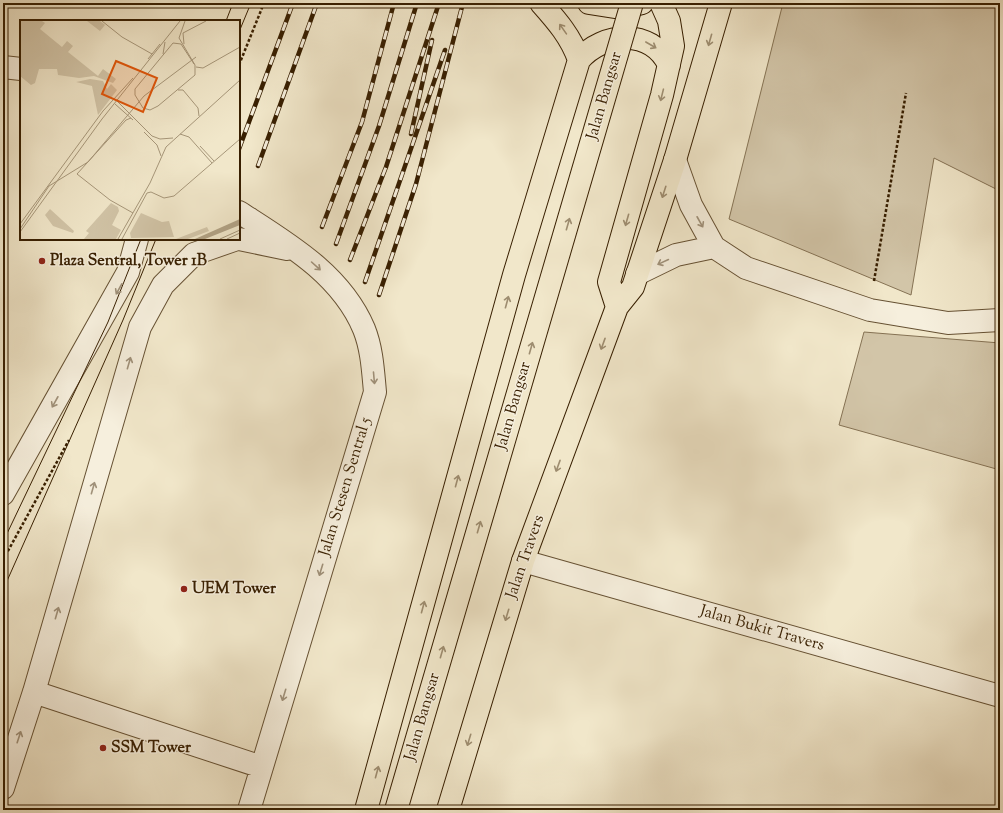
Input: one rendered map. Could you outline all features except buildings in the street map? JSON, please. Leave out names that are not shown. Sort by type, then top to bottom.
[{"type":"main road","points":[[541,3],[563,28],[579,60]]},
{"type":"main road","points":[[589,3],[620,8],[642,3]]},
{"type":"main road","name":"Jalan Bangsar","points":[[396,810],[632,3]]},
{"type":"main road","points":[[617,307],[610,282],[662,95],[673,46],[669,22],[661,3]]},
{"type":"main road","points":[[617,307],[633,288],[675,160],[721,3]]},
{"type":"main road","points":[[366,810],[514,275],[579,60],[587,51],[604,44],[616,40],[634,38],[655,46],[664,55],[669,65]]},
{"type":"main road","name":"Jalan Travers","points":[[448,810],[523,561],[617,307]]},
{"type":"street","points":[[3,66],[20,68]]},
{"type":"street","points":[[675,160],[691,205],[714,247],[746,268],[870,310],[948,323],[1000,320]]},
{"type":"street","name":"Jalan Stesen Sentral 5","points":[[240,213],[299,251],[325,274],[349,300],[364,330],[372,359],[375,392],[249,810]]},
{"type":"street","points":[[240,239],[299,251]]},
{"type":"street","points":[[3,494],[128,272],[136,240]]},
{"type":"street","points":[[3,788],[34,692],[140,327],[163,285],[194,254],[235,240]]},
{"type":"street","points":[[637,274],[676,255],[714,247]]},
{"type":"street","name":"Jalan Bukit Travers","points":[[523,561],[1000,696]]},
{"type":"street","points":[[34,692],[262,767]]},
{"type":"path","points":[[240,63],[264,3]]},
{"type":"path","points":[[870,310],[906,92]]},
{"type":"shaded area","points":[[783,3],[1000,3],[1000,191],[934,158],[911,295],[729,219]]},
{"type":"shaded area","points":[[864,332],[1000,343],[1000,470],[839,425]]},
{"type":"tram line","points":[[226,20],[233,3]]},
{"type":"tram line","points":[[240,30],[251,3]]},
{"type":"tram line","points":[[3,542],[108,322],[141,240]]},
{"type":"tram line","points":[[3,590],[123,320],[156,240]]},
{"type":"railway","points":[[240,146],[293,3]]},
{"type":"railway","points":[[258,166],[317,3]]},
{"type":"railway","points":[[322,227],[362,122],[394,3]]},
{"type":"railway","points":[[336,244],[379,126],[417,3]]},
{"type":"railway","points":[[350,260],[386,167],[439,3]]},
{"type":"railway","points":[[379,295],[416,184],[463,3]]},
{"type":"railway","points":[[411,134],[432,40]]},
{"type":"railway","points":[[365,282],[445,50]]},
{"type":"place","name":"Plaza Sentral, Tower 1B","points":[[42,261]]},
{"type":"place","name":"UEM Tower","points":[[184,589]]},
{"type":"place","name":"SSM Tower","points":[[103,748]]}]
